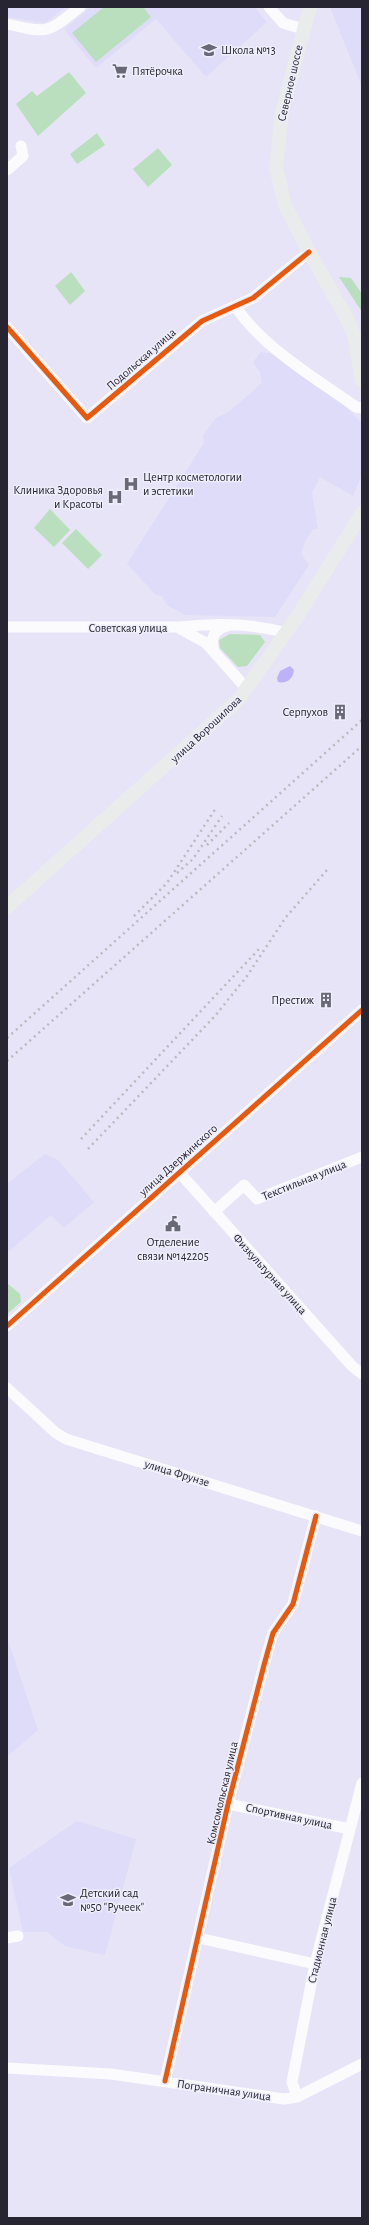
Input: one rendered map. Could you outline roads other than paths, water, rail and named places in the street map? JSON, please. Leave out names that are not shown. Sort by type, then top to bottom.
[{"type":"main road","name":"Северное шоссе","points":[[310,7],[282,112],[276,168],[285,205],[309,252],[347,319],[357,344],[362,381]]},
{"type":"main road","name":"улица Ворошилова","points":[[7,907],[193,742],[248,690],[362,513]]},
{"type":"street","points":[[7,24],[44,31],[55,27],[80,7]]},
{"type":"street","points":[[269,7],[283,24],[303,29]]},
{"type":"street","points":[[7,170],[22,151]]},
{"type":"street","name":"Подольская улица","points":[[7,327],[87,418],[202,320],[236,307],[253,298],[309,252]]},
{"type":"street","points":[[236,307],[254,330],[269,344],[356,407],[362,408]]},
{"type":"street","points":[[178,627],[234,624],[255,626],[286,633]]},
{"type":"street","points":[[214,653],[211,643],[216,632],[234,624]]},
{"type":"street","name":"Советская улица","points":[[7,628],[178,627],[201,638],[248,690]]},
{"type":"street","name":"улица Дзержинского","points":[[7,1326],[362,1010]]},
{"type":"street","name":"Текстильная улица","points":[[214,1212],[244,1185],[257,1199],[362,1157]]},
{"type":"street","name":"Физкультурная улица","points":[[179,1172],[352,1366],[362,1374]]},
{"type":"street","name":"улица Фрунзе","points":[[7,1388],[56,1433],[66,1439],[362,1531]]},
{"type":"street","name":"Комсомольская улица","points":[[166,2081],[228,1804],[273,1633],[293,1604],[316,1516]]},
{"type":"street","name":"Стадионная улица","points":[[297,2098],[292,2082],[315,1964],[362,1783]]},
{"type":"street","name":"Спортивная улица","points":[[228,1804],[350,1829]]},
{"type":"street","points":[[199,1938],[315,1964]]},
{"type":"street","points":[[297,2098],[362,2064]]},
{"type":"street","name":"Пограничная улица","points":[[7,2068],[111,2074],[284,2098],[297,2098]]},
{"type":"railway","points":[[7,1038],[362,720]]},
{"type":"railway","points":[[7,1061],[362,746]]},
{"type":"railway","points":[[134,916],[167,883],[216,808]]},
{"type":"railway","points":[[177,873],[193,859],[222,816]]},
{"type":"railway","points":[[207,845],[229,823]]},
{"type":"railway","points":[[88,1149],[215,1016],[247,976],[286,917],[327,870]]},
{"type":"railway","points":[[81,1139],[259,949]]},
{"type":"place","name":"Школа №13","points":[[209,50]]},
{"type":"place","name":"Пятёрочка","points":[[120,71]]},
{"type":"place","name":"Центр косметологии и эстетики","points":[[131,484]]},
{"type":"place","name":"Клиника Здоровья и Красоты","points":[[115,497]]},
{"type":"place","name":"Серпухов","points":[[340,712]]},
{"type":"place","name":"Престиж","points":[[326,1000]]},
{"type":"place","name":"Отделение связи №142205","points":[[173,1224]]},
{"type":"place","name":"Детский сад №50 \"Ручеек\"","points":[[68,1900]]}]
